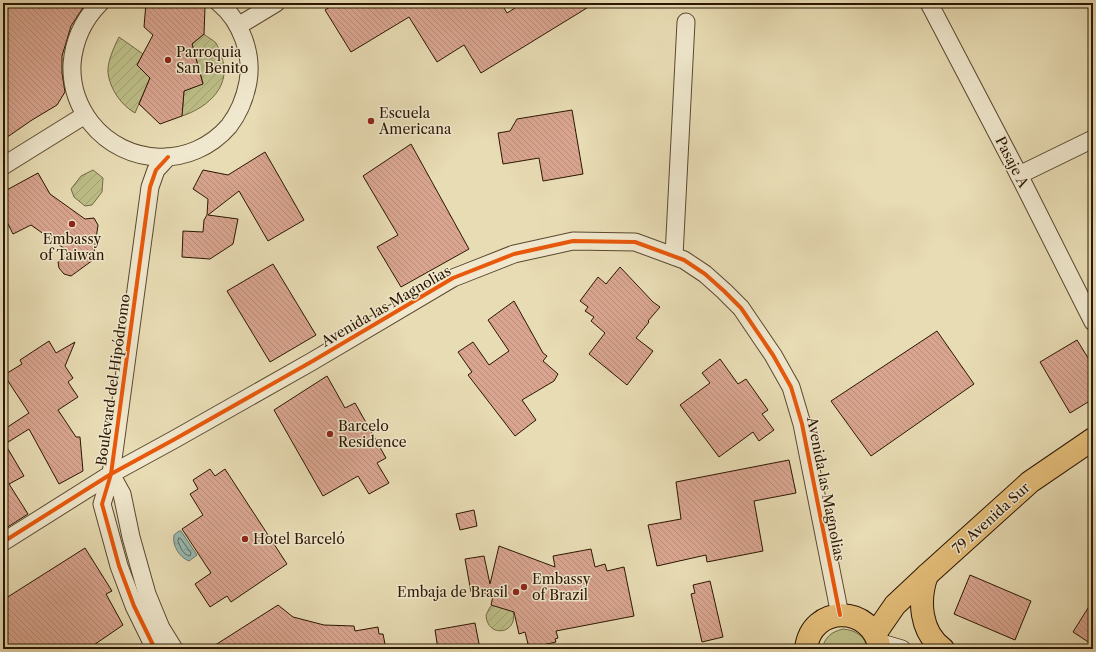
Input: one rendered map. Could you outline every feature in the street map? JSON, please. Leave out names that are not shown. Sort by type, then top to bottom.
[{"type":"main road","name":"79 Avenida Sur","points":[[878,642],[895,605],[926,575],[1030,482],[1093,439]]},
{"type":"main road","points":[[926,575],[922,588],[924,622],[930,634],[943,649]]},
{"type":"main road","name":"79 Avenida Sur","points":[[800,647],[818,624],[827,618],[846,616],[895,605]]},
{"type":"main road","points":[[846,616],[865,622],[878,642]]},
{"type":"street","points":[[100,3],[90,13],[79,32],[73,53],[72,74],[76,96],[85,116],[98,131],[113,144],[131,152],[149,157],[168,157],[185,154],[202,148],[216,138],[229,125],[239,111],[245,95],[249,71],[249,60],[245,42],[238,26],[225,8],[219,3]]},
{"type":"street","points":[[238,26],[276,3]]},
{"type":"street","name":"Pasaje A","points":[[929,3],[1019,175],[1093,322]]},
{"type":"street","points":[[674,256],[686,22]]},
{"type":"street","points":[[3,166],[85,116]]},
{"type":"street","points":[[1019,175],[1093,139]]},
{"type":"street","name":"Boulevard del Hipódromo","points":[[131,152],[143,169],[150,187]]},
{"type":"street","name":"Boulevard del Hipódromo","points":[[167,648],[161,628],[147,594],[131,537],[122,494],[111,474],[150,187],[156,170],[168,157]]},
{"type":"street","name":"Avenida las Magnolias","points":[[3,542],[111,474],[311,362],[453,278],[514,254],[573,241],[635,242],[684,260],[705,274],[724,290],[741,308],[773,355],[791,387],[802,424],[846,616]]},
{"type":"street","points":[[878,642],[902,649]]},
{"type":"green space","points":[[204,34],[217,44],[224,66],[224,76],[221,85],[209,101],[192,112],[182,116],[184,91],[203,83],[192,44]]},
{"type":"green space","points":[[119,37],[143,54],[137,65],[150,78],[135,113],[125,106],[117,96],[109,79],[108,69],[110,59]]},
{"type":"green space","points":[[93,170],[103,178],[102,192],[92,205],[85,206],[74,197],[71,189],[81,176]]},
{"type":"green space","points":[[494,604],[513,611],[514,619],[507,629],[502,631],[497,630],[491,628],[488,623],[486,615],[490,607]]},
{"type":"green space","points":[[843,629],[859,634],[865,641],[867,649],[822,649],[829,636]]},
{"type":"water","points":[[181,531],[197,555],[189,561],[179,554],[175,547],[174,535]]},
{"type":"building","points":[[3,3],[86,3],[71,26],[62,56],[62,73],[65,92],[57,105],[3,140]]},
{"type":"building","name":"Parroquia San Benito","points":[[146,3],[170,3],[205,7],[204,34],[192,44],[203,84],[184,91],[182,116],[160,124],[139,104],[150,78],[137,65],[153,35],[144,27]]},
{"type":"building","points":[[336,3],[501,3],[507,13],[523,3],[595,3],[481,73],[464,45],[437,62],[409,17],[351,52],[325,10]]},
{"type":"building","points":[[572,110],[583,174],[543,181],[539,158],[503,164],[498,133],[510,131],[517,119]]},
{"type":"building","points":[[411,144],[469,249],[401,287],[377,247],[398,235],[363,176]]},
{"type":"building","points":[[265,152],[304,220],[268,241],[239,191],[208,215],[238,219],[233,244],[210,259],[182,257],[183,231],[203,232],[204,220],[207,215],[208,199],[193,189],[203,170],[228,175]]},
{"type":"building","name":"Embassy of Taiwan","points":[[38,173],[50,194],[85,219],[94,218],[98,225],[93,260],[71,276],[64,274],[59,268],[58,262],[72,254],[31,225],[13,234],[3,214],[3,192]]},
{"type":"building","points":[[273,264],[316,335],[270,362],[227,291]]},
{"type":"building","points":[[620,267],[653,302],[660,307],[636,338],[653,351],[627,385],[589,354],[605,333],[591,321],[594,317],[585,311],[588,307],[580,301],[598,277],[606,284]]},
{"type":"building","points":[[514,301],[543,353],[547,356],[543,361],[558,374],[554,381],[522,400],[536,420],[515,436],[468,375],[472,372],[458,352],[473,342],[489,365],[509,351],[488,320]]},
{"type":"building","points":[[937,331],[974,384],[871,456],[831,401]]},
{"type":"building","points":[[1077,340],[1093,366],[1093,399],[1070,413],[1040,362]]},
{"type":"building","points":[[49,341],[56,353],[75,342],[65,366],[73,378],[68,382],[78,397],[58,410],[76,437],[80,437],[83,471],[59,484],[29,429],[5,444],[24,476],[9,484],[28,514],[3,530],[3,430],[29,413],[4,375],[22,364],[20,360]]},
{"type":"building","points":[[720,359],[738,384],[746,379],[768,410],[762,414],[774,430],[759,441],[753,432],[719,457],[680,405],[710,383],[702,373]]},
{"type":"building","name":"Barcelo Residence","points":[[327,376],[345,408],[355,403],[386,458],[377,463],[389,483],[369,494],[358,476],[323,496],[274,410]]},
{"type":"building","points":[[789,460],[796,493],[754,501],[763,551],[707,562],[706,555],[657,566],[648,525],[681,519],[676,482]]},
{"type":"building","name":"Hotel Barceló","points":[[210,469],[215,476],[225,469],[287,564],[231,602],[227,596],[210,607],[195,584],[211,573],[182,529],[203,515],[190,494],[198,489],[193,480]]},
{"type":"building","points":[[474,510],[477,526],[460,530],[456,514]]},
{"type":"building","points":[[499,546],[555,567],[553,556],[591,549],[595,567],[605,564],[607,571],[624,567],[634,616],[556,631],[558,638],[555,639],[556,642],[529,648],[525,632],[519,634],[514,612],[491,605],[493,596],[476,591],[471,592],[465,559],[484,556],[490,584]]},
{"type":"building","points":[[85,548],[112,591],[106,594],[123,625],[88,649],[3,649],[3,600]]},
{"type":"building","points":[[970,575],[1031,601],[1015,640],[954,614]]},
{"type":"building","points":[[710,581],[723,637],[702,642],[691,594],[695,593],[693,585]]},
{"type":"building","points":[[1093,600],[1093,645],[1073,632]]},
{"type":"building","points":[[278,605],[293,617],[324,625],[354,626],[355,631],[378,627],[379,634],[383,634],[386,649],[209,649]]},
{"type":"building","points":[[475,623],[480,649],[438,649],[435,630]]},
{"type":"cycle path","points":[[155,649],[134,606],[119,566],[102,504],[111,474],[150,187],[156,170],[168,157]]},
{"type":"cycle path","points":[[3,542],[111,474],[311,362],[453,278],[514,254],[573,241],[635,242],[684,260],[705,274],[724,291],[741,308],[773,355],[791,387],[802,424],[840,615]]},
{"type":"place","name":"Parroquia San Benito","points":[[168,60]]},
{"type":"place","name":"Escuela Americana","points":[[371,121]]},
{"type":"place","name":"Embassy of Taiwan","points":[[72,224]]},
{"type":"place","name":"Barcelo Residence","points":[[330,434]]},
{"type":"place","name":"Hotel Barceló","points":[[245,539]]},
{"type":"place","name":"Embassy of Brazil","points":[[524,587]]},
{"type":"place","name":"Embaja de Brasil","points":[[516,592]]}]
